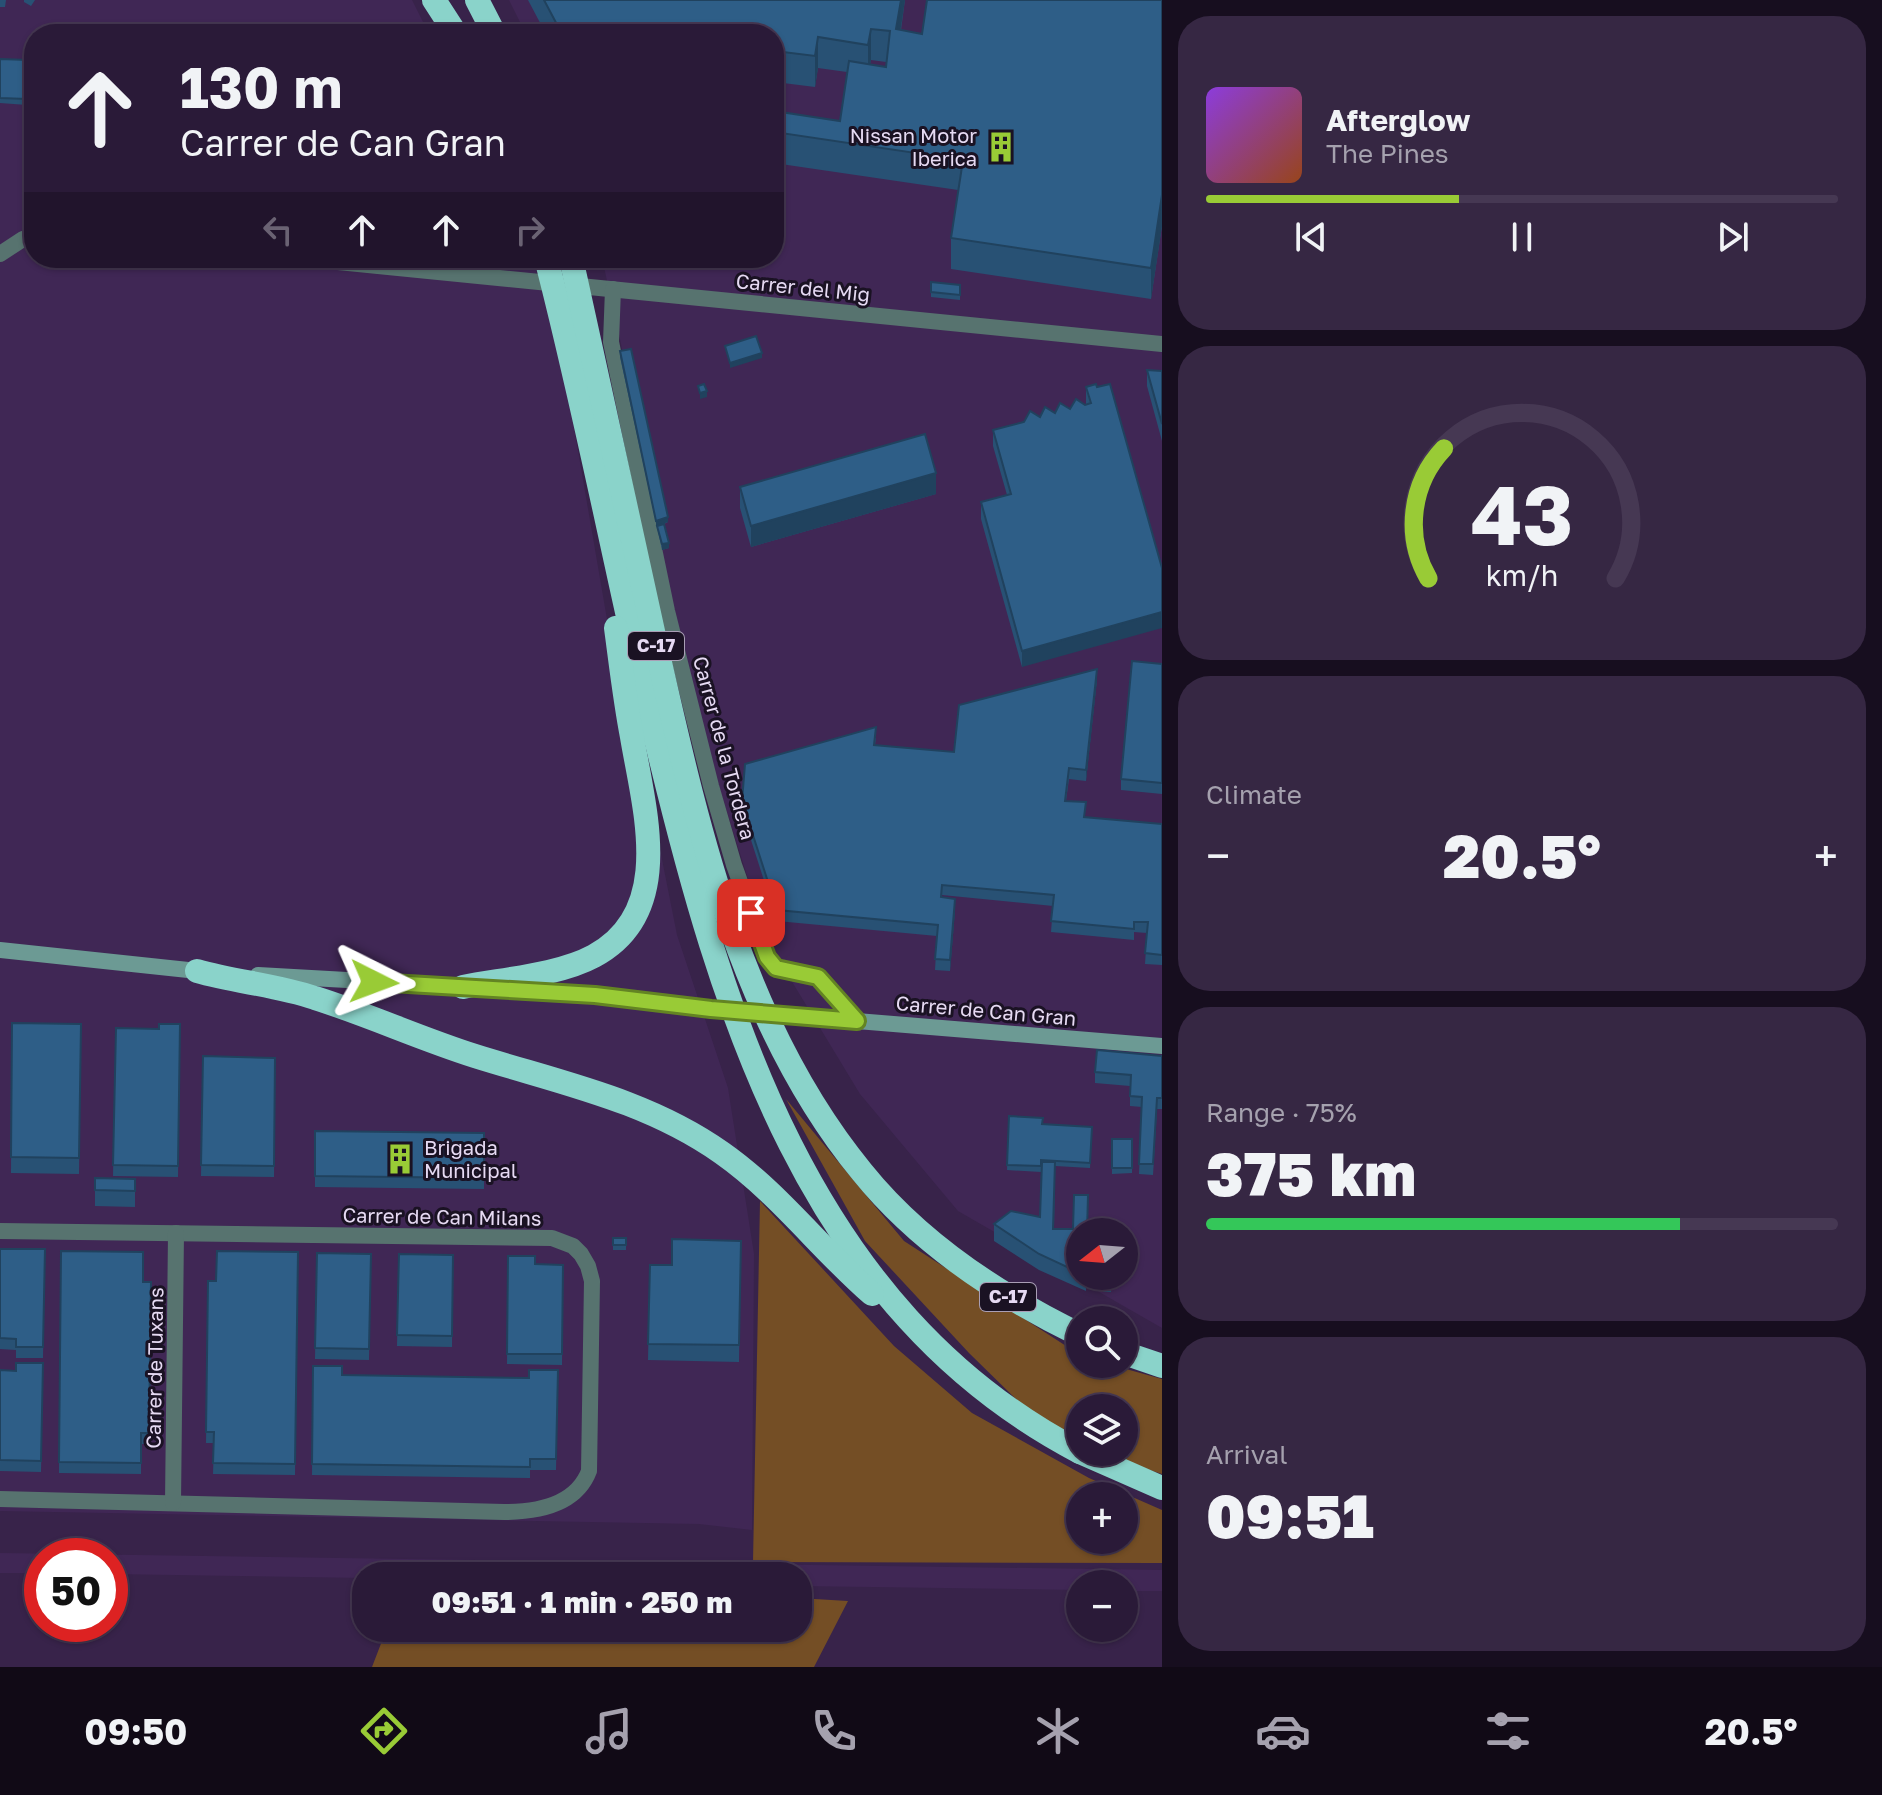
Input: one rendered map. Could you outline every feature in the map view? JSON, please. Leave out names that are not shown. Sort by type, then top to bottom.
[{"type":"highway","points":[[434,0],[450,24]]},
{"type":"highway","points":[[448,0],[461,24]]},
{"type":"highway","points":[[478,0],[489,24]]},
{"type":"highway","name":"C-17","points":[[561,268],[686,772],[720,894],[746,966],[782,1047],[832,1132],[862,1173],[897,1211],[940,1250],[979,1278],[1027,1309],[1066,1328]]},
{"type":"highway","name":"C-17","points":[[573,320],[599,483],[673,811],[716,963],[743,1043],[791,1147],[831,1219],[895,1304],[954,1365],[1007,1407],[1066,1443]]},
{"type":"highway","points":[[463,987],[558,968],[595,955],[624,930],[642,898],[647,879],[649,836],[625,701],[599,483]]},
{"type":"highway","points":[[197,971],[312,996],[473,1055],[602,1093],[666,1119],[696,1136],[774,1195],[856,1280],[954,1365]]},
{"type":"highway","points":[[1138,1358],[1162,1366]]},
{"type":"highway","name":"C-17","points":[[1112,1466],[1162,1488]]},
{"type":"main road","name":"Carrer de Can Gran","points":[[0,950],[197,971],[595,995],[711,1009],[1162,1046]]},
{"type":"street","points":[[0,254],[24,239]]},
{"type":"street","name":"Carrer del Mig","points":[[400,268],[1162,344]]},
{"type":"street","name":"Carrer de la Tordera","points":[[613,289],[611,342],[667,611],[734,865],[767,957],[776,968],[818,977],[857,1021]]},
{"type":"street","name":"Carrer de Can Milans","points":[[0,1231],[552,1238],[573,1246],[581,1254],[588,1266],[593,1297],[589,1471],[585,1483],[564,1500],[537,1510],[504,1512],[0,1499]]},
{"type":"street","name":"Carrer de Tuxans","points":[[173,1503],[176,1233]]},
{"type":"shaded area","points":[[0,0],[412,0],[424,24],[24,24],[24,268],[536,268],[565,375],[641,817],[654,819],[677,935],[728,1088],[754,1254],[752,1530],[699,1524],[0,1511]]},
{"type":"shaded area","points":[[509,0],[1162,0],[1162,1328],[1138,1314],[1138,1306],[1124,1306],[1096,1290],[1138,1290],[1138,1218],[1066,1218],[1066,1273],[958,1211],[860,1094],[768,942],[713,768],[659,551],[604,268],[784,268],[784,24],[521,24]]},
{"type":"shaded area","points":[[786,1099],[904,1241],[1066,1346],[1066,1378],[1138,1378],[1138,1372],[1162,1379],[1162,1474],[1137,1466],[1138,1394],[1066,1394],[1066,1443],[1059,1441],[969,1353],[865,1241]]},
{"type":"shaded area","points":[[760,1201],[894,1346],[972,1413],[1098,1482],[1066,1482],[1066,1554],[1138,1554],[1138,1499],[1162,1510],[1162,1563],[753,1562]]},
{"type":"shaded area","points":[[0,1553],[24,1553],[24,1573],[0,1573]]},
{"type":"shaded area","points":[[128,1555],[615,1562],[352,1562],[352,1578],[128,1574]]},
{"type":"shaded area","points":[[812,1565],[1162,1570],[1162,1591],[1138,1591],[1138,1570],[1066,1570],[1066,1590],[812,1586]]},
{"type":"shaded area","points":[[812,1599],[848,1601],[814,1667],[372,1667],[382,1642],[812,1642]]},
{"type":"building","name":"Nissan Motor Iberica","points":[[544,0],[901,0],[896,29],[922,34],[927,0],[1162,0],[1162,195],[1151,268],[951,238],[963,160],[784,133],[784,113],[840,121],[849,61],[886,67],[890,31],[871,29],[868,45],[818,37],[815,56],[784,52],[784,24],[557,24]]},
{"type":"building","points":[[0,59],[24,60],[24,99],[0,98]]},
{"type":"building","points":[[931,282],[960,285],[960,295],[931,292]]},
{"type":"building","points":[[756,336],[762,353],[730,363],[725,346]]},
{"type":"building","points":[[631,349],[668,517],[656,521],[620,351]]},
{"type":"building","points":[[1147,370],[1162,371],[1162,424]]},
{"type":"building","points":[[704,384],[707,391],[700,393],[698,386]]},
{"type":"building","points":[[1096,384],[1097,387],[1110,384],[1162,568],[1162,612],[1022,651],[981,502],[1011,494],[993,430],[1024,422],[1030,411],[1040,417],[1045,407],[1055,413],[1060,403],[1070,409],[1076,399],[1085,405],[1091,403],[1086,387]]},
{"type":"building","points":[[925,434],[936,473],[751,526],[740,487]]},
{"type":"building","points":[[664,524],[669,543],[662,544],[657,526]]},
{"type":"building","points":[[1132,661],[1162,664],[1162,783],[1121,779]]},
{"type":"building","points":[[1097,669],[1086,770],[1069,768],[1065,801],[1086,802],[1084,817],[1162,824],[1162,955],[1145,953],[1148,922],[1134,922],[1134,929],[1051,921],[1054,895],[942,885],[941,897],[955,899],[950,960],[935,959],[938,925],[777,910],[742,801],[745,764],[876,727],[874,745],[954,752],[959,705]]},
{"type":"building","points":[[12,1023],[81,1024],[79,1158],[11,1157]]},
{"type":"building","points":[[159,1024],[180,1024],[178,1166],[113,1165],[116,1028],[159,1029]]},
{"type":"building","points":[[1097,1050],[1162,1056],[1162,1098],[1157,1098],[1153,1164],[1139,1164],[1142,1097],[1130,1096],[1131,1075],[1095,1072]]},
{"type":"building","points":[[203,1056],[275,1058],[274,1166],[201,1165]]},
{"type":"building","points":[[1009,1116],[1043,1118],[1042,1124],[1092,1127],[1090,1163],[1041,1160],[1041,1166],[1007,1165]]},
{"type":"building","name":"Brigada Municipal","points":[[315,1131],[484,1133],[484,1178],[315,1176]]},
{"type":"building","points":[[1112,1139],[1132,1139],[1132,1168],[1112,1168]]},
{"type":"building","points":[[1042,1162],[1055,1162],[1053,1229],[1066,1229],[1066,1267],[1039,1254],[994,1224],[1011,1211],[1040,1217]]},
{"type":"building","points":[[95,1178],[135,1179],[135,1191],[95,1190]]},
{"type":"building","points":[[1074,1195],[1088,1195],[1087,1218],[1073,1218]]},
{"type":"building","points":[[613,1238],[626,1238],[626,1245],[613,1245]]},
{"type":"building","points":[[672,1239],[741,1241],[739,1345],[648,1344],[650,1265],[672,1265]]},
{"type":"building","points":[[0,1249],[45,1249],[43,1347],[16,1347],[16,1339],[0,1338]]},
{"type":"building","points":[[61,1251],[143,1252],[143,1282],[151,1282],[149,1433],[141,1433],[141,1463],[59,1462]]},
{"type":"building","points":[[217,1251],[298,1252],[295,1464],[213,1463],[214,1432],[206,1432],[208,1281],[216,1281]]},
{"type":"building","points":[[317,1253],[371,1254],[369,1349],[315,1348]]},
{"type":"building","points":[[399,1254],[453,1255],[452,1336],[397,1335]]},
{"type":"building","points":[[508,1256],[535,1256],[535,1264],[563,1265],[562,1354],[507,1354]]},
{"type":"building","points":[[16,1363],[43,1363],[41,1461],[0,1460],[0,1370],[16,1371]]},
{"type":"building","points":[[313,1366],[342,1366],[342,1375],[529,1378],[529,1370],[558,1370],[556,1459],[530,1459],[530,1467],[312,1464]]},
{"type":"place","name":"Nissan Motor Iberica","points":[[1001,147]]},
{"type":"place","name":"Brigada Municipal","points":[[400,1159]]},
{"type":"route","points":[[374,982],[595,995],[711,1009],[857,1021],[818,977],[776,968],[767,957],[751,913]]}]
